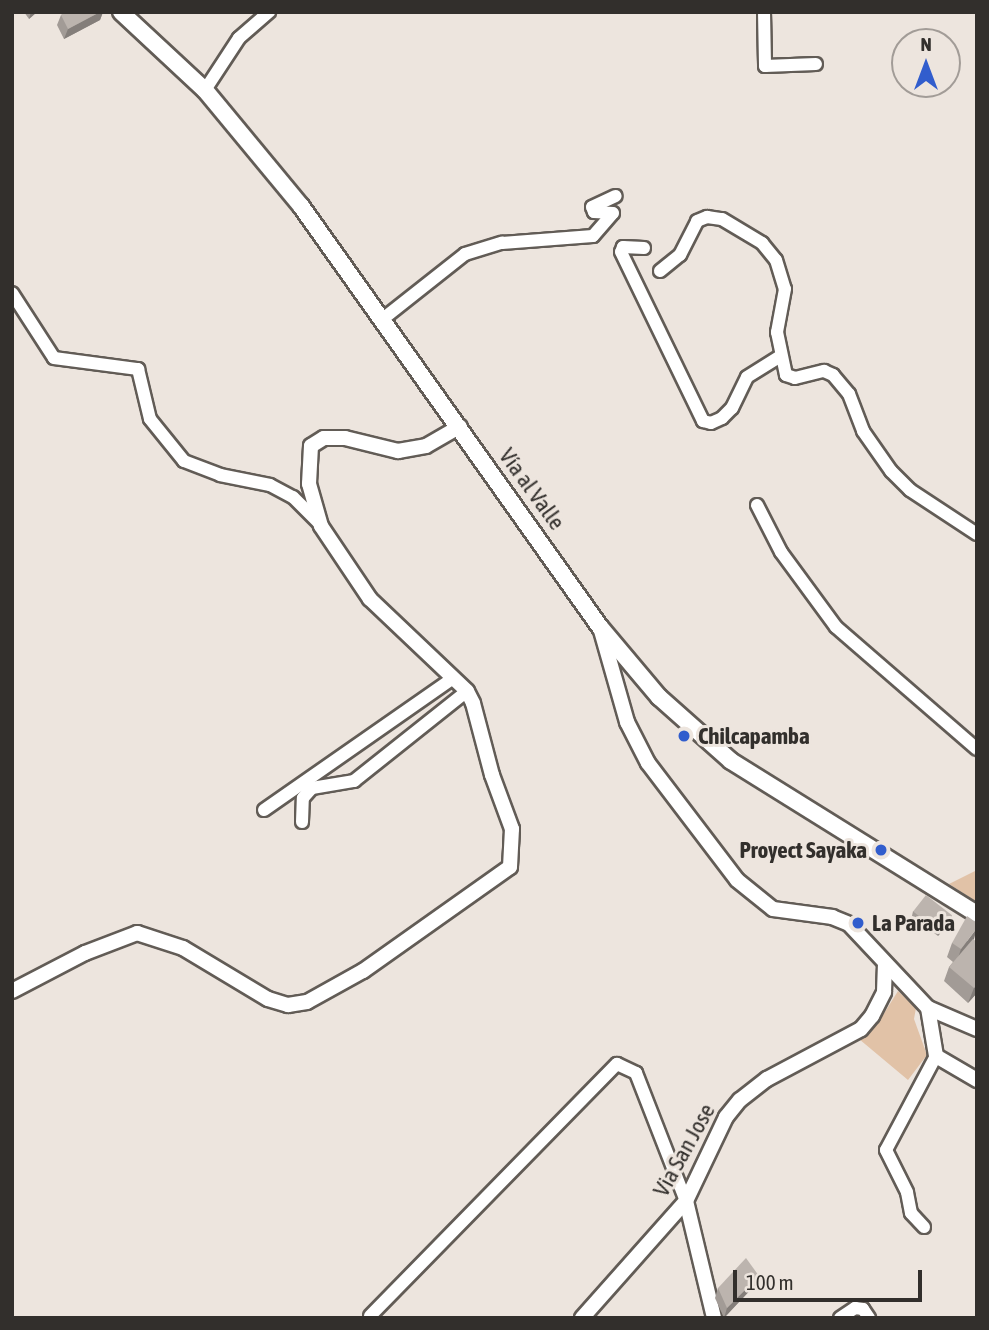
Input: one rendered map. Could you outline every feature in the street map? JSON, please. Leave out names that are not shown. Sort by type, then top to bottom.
[{"type":"main road","name":"Vía al Valle","points":[[121,12],[205,90],[302,206],[384,318],[600,627],[692,731],[732,761],[977,914]]},
{"type":"street","points":[[205,90],[239,38],[269,12]]},
{"type":"street","points":[[764,12],[765,66],[816,64]]},
{"type":"street","points":[[384,318],[465,254],[502,243],[593,236],[613,213],[594,212],[592,207],[616,196]]},
{"type":"street","points":[[660,271],[680,255],[697,221],[722,219],[762,243],[782,275],[785,289],[778,317],[779,357],[786,375],[795,378],[824,372],[833,375],[849,394],[863,431],[891,471],[910,490],[977,534]]},
{"type":"street","points":[[644,248],[623,247],[621,252],[702,421],[711,423],[722,418],[732,408],[747,377],[779,357]]},
{"type":"street","points":[[12,293],[54,358],[138,369],[150,419],[184,461],[220,475],[270,485],[293,497],[321,526],[370,599],[467,691],[512,829],[510,867],[363,971],[307,1003],[288,1005],[251,990],[183,947],[137,933],[85,953],[12,991]]},
{"type":"street","points":[[321,526],[309,484],[311,446],[324,438],[345,438],[398,451],[426,446],[460,426]]},
{"type":"street","points":[[757,505],[781,552],[836,627],[977,749]]},
{"type":"street","points":[[600,627],[627,722],[648,763],[717,858],[750,893],[774,909],[832,916],[849,924],[928,1008],[977,1029]]},
{"type":"street","points":[[264,810],[453,678]]},
{"type":"street","points":[[302,822],[303,798],[312,788],[354,781],[467,691]]},
{"type":"street","name":"Via San Jose","points":[[582,1318],[686,1201],[726,1116],[740,1100],[767,1079],[861,1029],[884,992],[886,965]]},
{"type":"street","points":[[924,1227],[911,1213],[907,1192],[886,1150],[936,1056],[928,1008]]},
{"type":"street","points":[[936,1056],[977,1080]]},
{"type":"street","points":[[370,1316],[617,1064],[636,1073],[686,1201],[714,1318]]},
{"type":"street","points":[[840,1318],[855,1308],[863,1309],[869,1318]]},
{"type":"shaded area","points":[[977,870],[977,902],[949,884]]},
{"type":"shaded area","points":[[898,991],[916,1008],[914,1019],[927,1055],[908,1080],[859,1039],[883,1015]]},
{"type":"building","points":[[66,12],[100,12],[68,29],[61,15]]},
{"type":"building","points":[[926,895],[952,915],[939,932],[913,912]]},
{"type":"building","points":[[967,916],[977,923],[977,928],[961,949],[952,943]]},
{"type":"building","points":[[973,939],[977,942],[977,985],[974,988],[949,967]]},
{"type":"building","points":[[746,1258],[759,1276],[727,1308],[718,1288]]},
{"type":"place","name":"Chilcapamba","points":[[684,736]]},
{"type":"place","name":"Proyect Sayaka","points":[[881,850]]},
{"type":"place","name":"La Parada","points":[[858,923]]}]
